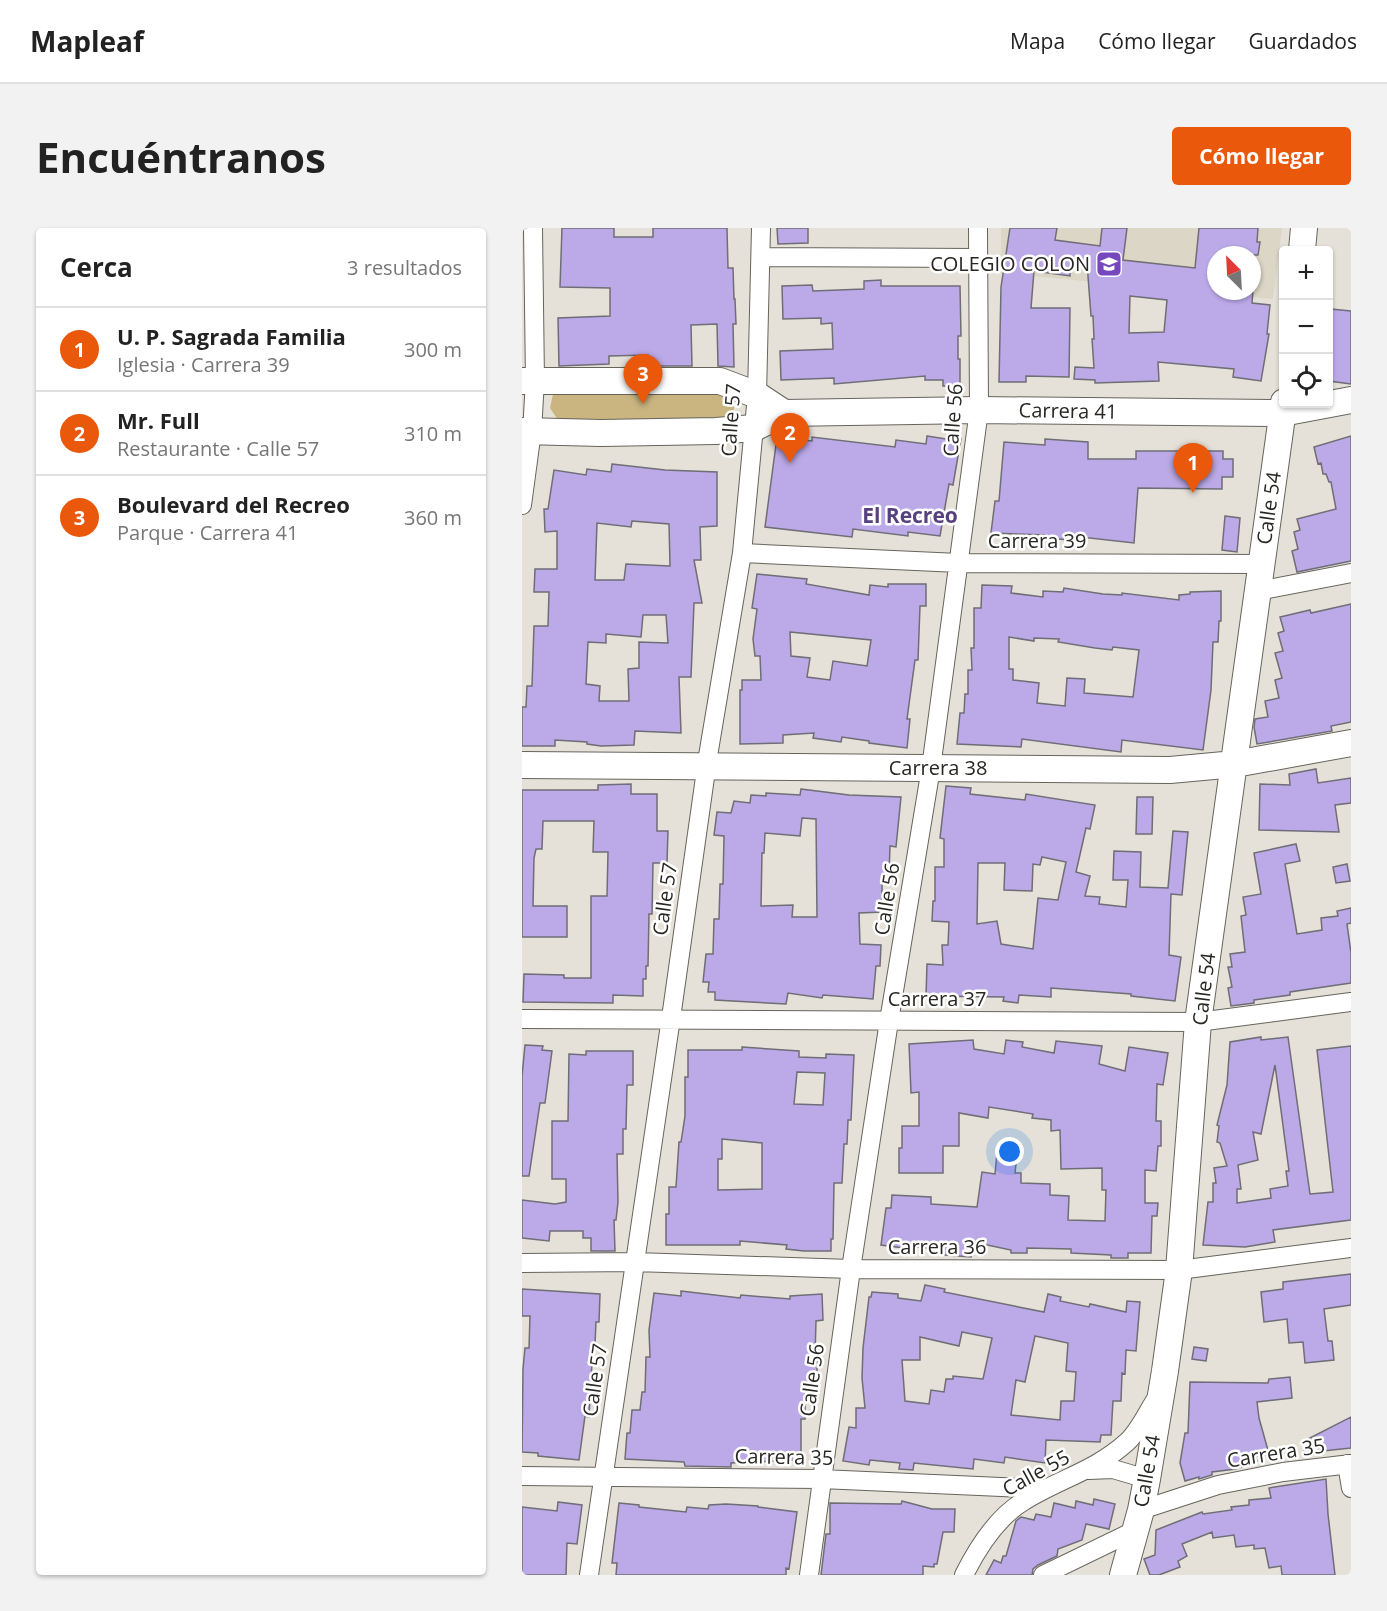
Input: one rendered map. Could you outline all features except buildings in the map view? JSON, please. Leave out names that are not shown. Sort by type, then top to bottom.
[{"type":"street","points":[[522,505],[527,431],[533,228]]},
{"type":"street","name":"Calle 57","points":[[589,1575],[706,766],[742,553],[757,395],[761,228]]},
{"type":"street","name":"Calle 56","points":[[809,1575],[851,1269],[931,768],[979,410],[978,228]]},
{"type":"street","points":[[1302,246],[1304,228]]},
{"type":"street","points":[[762,257],[978,258]]},
{"type":"street","points":[[528,381],[720,381],[757,395],[784,413]]},
{"type":"street","name":"Carrera 41","points":[[1333,402],[1351,400]]},
{"type":"street","name":"Carrera 41","points":[[527,431],[613,433],[716,431],[754,428],[784,413],[1283,408]]},
{"type":"street","name":"Calle 54","points":[[1123,1575],[1147,1479],[1179,1270],[1198,1022],[1283,408]]},
{"type":"street","name":"Carrera 39","points":[[742,553],[959,563],[1261,564]]},
{"type":"street","points":[[1258,591],[1351,573]]},
{"type":"street","name":"Carrera 38","points":[[522,765],[1170,770],[1235,764],[1351,743]]},
{"type":"street","name":"Carrera 37","points":[[522,1020],[1198,1022],[1351,1002]]},
{"type":"street","name":"Carrera 36","points":[[522,1263],[635,1262],[851,1269],[1179,1270],[1351,1248]]},
{"type":"street","name":"Calle 55","points":[[964,1575],[994,1526],[1022,1502],[1045,1489],[1089,1470],[1128,1441],[1161,1390]]},
{"type":"street","points":[[1349,1464],[1351,1488]]},
{"type":"street","name":"Carrera 35","points":[[1043,1575],[1138,1520],[1218,1485],[1283,1472],[1349,1464]]},
{"type":"street","name":"Calle 55","points":[[1089,1470],[1113,1469],[1147,1479]]},
{"type":"street","name":"Carrera 35","points":[[522,1476],[821,1479],[1045,1489]]},
{"type":"shaded area","name":"COLEGIO COLON","points":[[1001,228],[1282,228],[1273,299],[1261,298],[1261,246],[1207,246],[1207,293],[1001,273]]},
{"type":"shaded area","points":[[563,390],[720,390],[734,399],[734,414],[726,423],[558,420],[550,408],[553,394]]},
{"type":"place","name":"COLEGIO COLON","points":[[1109,264]]},
{"type":"place","name":"Boulevard del Recreo","points":[[643,404]]},
{"type":"place","name":"Mr. Full","points":[[790,463]]},
{"type":"place","name":"U. P. Sagrada Familia","points":[[1193,493]]},
{"type":"district","name":"El Recreo","points":[[910,516]]}]
